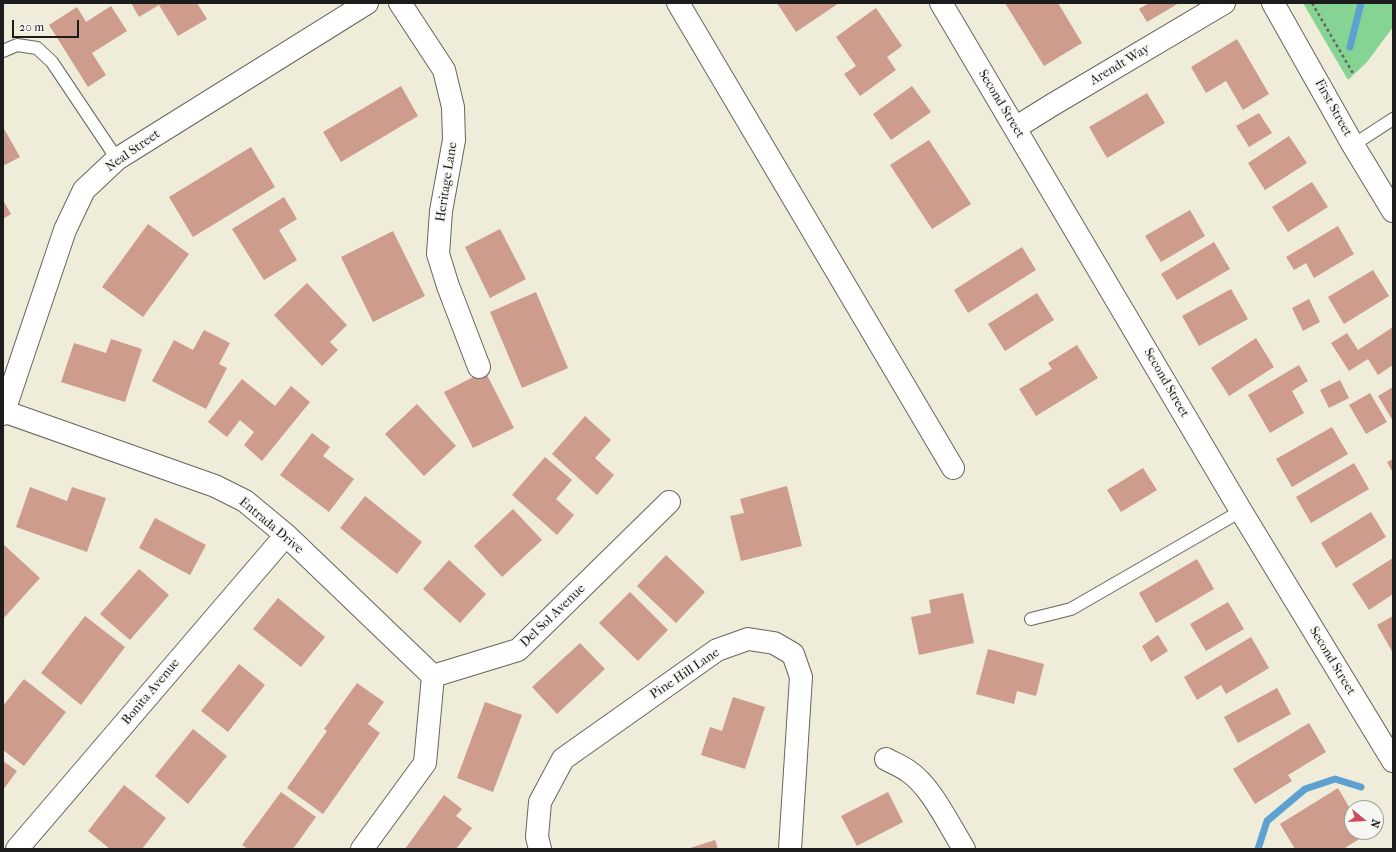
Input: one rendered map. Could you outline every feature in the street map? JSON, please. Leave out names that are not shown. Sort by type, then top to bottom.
[{"type":"street","name":"Neal Street","points":[[3,412],[65,230],[84,190],[117,159],[367,3]]},
{"type":"street","name":"Heritage Lane","points":[[400,3],[444,70],[453,107],[454,140],[441,211],[438,254],[448,286],[479,367]]},
{"type":"street","points":[[678,3],[953,468]]},
{"type":"street","name":"Second Street","points":[[941,3],[1241,510],[1393,761]]},
{"type":"street","name":"Arendt Way","points":[[1015,128],[1224,3]]},
{"type":"street","name":"First Street","points":[[1273,3],[1353,145],[1393,211]]},
{"type":"street","name":"Entrada Drive","points":[[3,412],[215,486],[245,501],[286,535],[433,676]]},
{"type":"street","name":"Del Sol Avenue","points":[[433,676],[518,650],[669,502]]},
{"type":"street","name":"Bonita Avenue","points":[[17,849],[286,535]]},
{"type":"street","name":"Pine Hill Lane","points":[[540,849],[537,837],[540,802],[563,759],[717,650],[748,639],[774,643],[793,654],[801,677],[790,849]]},
{"type":"street","points":[[362,849],[426,763],[433,676]]},
{"type":"street","points":[[886,759],[908,771],[921,782],[934,800],[964,849]]},
{"type":"lane","points":[[3,51],[17,45],[37,48],[52,62],[117,159]]},
{"type":"lane","points":[[1353,145],[1393,119]]},
{"type":"lane","points":[[1031,619],[1071,609],[1241,510]]},
{"type":"path","points":[[1312,3],[1354,75]]},
{"type":"path","points":[[1314,7],[1315,3]]},
{"type":"green space","points":[[1303,3],[1393,3],[1393,27],[1367,62],[1348,80]]},
{"type":"building","points":[[131,3],[197,3],[207,19],[178,36],[159,5],[139,17]]},
{"type":"building","points":[[777,3],[839,3],[796,32]]},
{"type":"building","points":[[1005,3],[1058,3],[1082,43],[1044,66]]},
{"type":"building","points":[[1149,3],[1179,3],[1147,22],[1139,9]]},
{"type":"building","points":[[111,6],[127,31],[92,53],[106,75],[88,87],[49,25],[77,7],[86,22]]},
{"type":"building","points":[[876,8],[902,46],[887,57],[896,70],[860,96],[844,74],[856,66],[836,37]]},
{"type":"building","points":[[1237,39],[1269,94],[1243,110],[1226,81],[1206,93],[1191,67]]},
{"type":"building","points":[[401,86],[418,116],[341,162],[323,132]]},
{"type":"building","points":[[912,86],[931,112],[891,140],[873,114]]},
{"type":"building","points":[[1147,93],[1165,123],[1107,158],[1089,127]]},
{"type":"building","points":[[1259,113],[1272,133],[1249,147],[1236,126]]},
{"type":"building","points":[[3,127],[20,157],[3,166]]},
{"type":"building","points":[[1289,136],[1307,163],[1265,190],[1248,163]]},
{"type":"building","points":[[929,140],[971,204],[932,229],[890,165]]},
{"type":"building","points":[[251,147],[275,187],[193,237],[169,197]]},
{"type":"building","points":[[1312,182],[1328,207],[1288,232],[1272,207]]},
{"type":"building","points":[[284,197],[297,219],[279,230],[297,260],[264,280],[232,229]]},
{"type":"building","points":[[3,200],[11,214],[3,219]]},
{"type":"building","points":[[1190,210],[1205,236],[1161,262],[1145,236]]},
{"type":"building","points":[[148,224],[189,254],[143,317],[102,287]]},
{"type":"building","points":[[1338,226],[1354,254],[1314,278],[1306,263],[1294,270],[1286,257]]},
{"type":"building","points":[[500,229],[526,279],[490,298],[465,247]]},
{"type":"building","points":[[393,231],[425,296],[373,322],[341,257]]},
{"type":"building","points":[[1214,242],[1230,269],[1177,300],[1161,274]]},
{"type":"building","points":[[1022,247],[1036,270],[968,313],[954,290]]},
{"type":"building","points":[[1373,270],[1389,296],[1344,324],[1328,297]]},
{"type":"building","points":[[307,283],[347,325],[330,342],[338,350],[322,366],[274,315]]},
{"type":"building","points":[[1231,289],[1248,319],[1199,346],[1182,316]]},
{"type":"building","points":[[536,292],[568,368],[522,388],[490,312]]},
{"type":"building","points":[[1037,293],[1054,320],[1005,351],[988,324]]},
{"type":"building","points":[[1309,299],[1320,322],[1303,331],[1292,308]]},
{"type":"building","points":[[1393,327],[1393,365],[1378,375],[1368,359],[1349,371],[1331,343],[1347,333],[1358,350]]},
{"type":"building","points":[[204,330],[230,343],[219,364],[227,368],[206,409],[152,381],[174,340],[193,350]]},
{"type":"building","points":[[1256,338],[1274,367],[1229,396],[1211,368]]},
{"type":"building","points":[[111,339],[142,349],[125,402],[61,382],[74,343],[106,353]]},
{"type":"building","points":[[1077,345],[1098,378],[1036,416],[1019,389],[1052,369],[1048,363]]},
{"type":"building","points":[[1299,365],[1308,381],[1292,391],[1304,413],[1270,433],[1248,395]]},
{"type":"building","points":[[485,371],[514,428],[473,448],[444,392]]},
{"type":"building","points":[[242,379],[275,406],[291,386],[310,402],[262,461],[244,445],[254,432],[240,420],[227,437],[208,422]]},
{"type":"building","points":[[1340,380],[1349,398],[1329,408],[1320,390]]},
{"type":"building","points":[[1393,387],[1393,421],[1378,396]]},
{"type":"building","points":[[1370,393],[1387,422],[1366,434],[1349,405]]},
{"type":"building","points":[[417,404],[456,446],[424,476],[385,434]]},
{"type":"building","points":[[585,416],[611,440],[595,458],[614,475],[597,495],[552,454]]},
{"type":"building","points":[[1332,427],[1348,454],[1292,487],[1276,459]]},
{"type":"building","points":[[312,433],[330,447],[323,456],[354,479],[329,512],[280,475]]},
{"type":"building","points":[[545,457],[572,480],[556,499],[574,515],[557,535],[512,495]]},
{"type":"building","points":[[1393,459],[1393,473],[1387,462]]},
{"type":"building","points":[[1354,463],[1369,489],[1311,523],[1296,497]]},
{"type":"building","points":[[1143,468],[1157,490],[1121,512],[1107,490]]},
{"type":"building","points":[[787,486],[802,546],[741,561],[730,516],[744,513],[740,499]]},
{"type":"building","points":[[30,487],[67,501],[72,487],[106,498],[87,552],[16,527]]},
{"type":"building","points":[[365,496],[422,542],[397,574],[340,528]]},
{"type":"building","points":[[513,509],[542,540],[502,577],[474,546]]},
{"type":"building","points":[[1371,512],[1386,537],[1336,568],[1321,543]]},
{"type":"building","points":[[155,518],[206,545],[190,575],[139,548]]},
{"type":"building","points":[[3,544],[40,578],[3,619]]},
{"type":"building","points":[[666,555],[705,592],[676,623],[637,586]]},
{"type":"building","points":[[1393,558],[1393,594],[1369,610],[1352,584]]},
{"type":"building","points":[[1197,559],[1214,589],[1156,623],[1139,593]]},
{"type":"building","points":[[449,560],[486,594],[460,623],[423,589]]},
{"type":"building","points":[[139,569],[169,595],[130,640],[100,614]]},
{"type":"building","points":[[630,592],[668,630],[638,661],[599,623]]},
{"type":"building","points":[[963,593],[974,643],[919,655],[911,617],[931,613],[929,600]]},
{"type":"building","points":[[278,598],[325,637],[301,667],[253,629]]},
{"type":"building","points":[[1228,602],[1244,629],[1206,651],[1190,624]]},
{"type":"building","points":[[85,616],[125,647],[81,705],[41,673]]},
{"type":"building","points":[[1393,616],[1393,653],[1377,625]]},
{"type":"building","points":[[1158,635],[1168,651],[1151,662],[1142,646]]},
{"type":"building","points":[[1251,637],[1269,668],[1226,694],[1221,685],[1197,700],[1184,677]]},
{"type":"building","points":[[580,643],[605,669],[557,714],[532,687]]},
{"type":"building","points":[[988,649],[1044,664],[1036,696],[1017,691],[1014,704],[976,694]]},
{"type":"building","points":[[239,664],[265,685],[228,732],[201,711]]},
{"type":"building","points":[[24,679],[66,712],[24,766],[3,750],[3,706]]},
{"type":"building","points":[[357,683],[384,702],[368,724],[380,733],[323,814],[287,788],[327,731],[324,729]]},
{"type":"building","points":[[1277,688],[1291,714],[1238,743],[1224,717]]},
{"type":"building","points":[[733,697],[765,707],[745,769],[701,755],[710,727],[722,731]]},
{"type":"building","points":[[485,702],[522,715],[493,792],[457,778]]},
{"type":"building","points":[[1309,723],[1326,752],[1288,775],[1292,781],[1255,804],[1233,769]]},
{"type":"building","points":[[193,729],[227,756],[188,804],[155,776]]},
{"type":"building","points":[[3,761],[17,771],[3,790]]},
{"type":"building","points":[[124,785],[166,818],[142,849],[110,849],[88,831]]},
{"type":"building","points":[[1338,788],[1345,800],[1344,840],[1358,840],[1343,849],[1295,849],[1280,824]]},
{"type":"building","points":[[281,792],[316,817],[293,849],[248,849],[242,845]]},
{"type":"building","points":[[888,792],[903,822],[857,846],[841,816]]},
{"type":"building","points":[[444,795],[462,809],[456,816],[472,828],[456,849],[405,849]]},
{"type":"building","points":[[715,840],[718,849],[687,849]]},
{"type":"waterway","points":[[1350,47],[1361,3]]},
{"type":"waterway","points":[[1258,849],[1267,821],[1305,789],[1335,779],[1361,787]]}]
